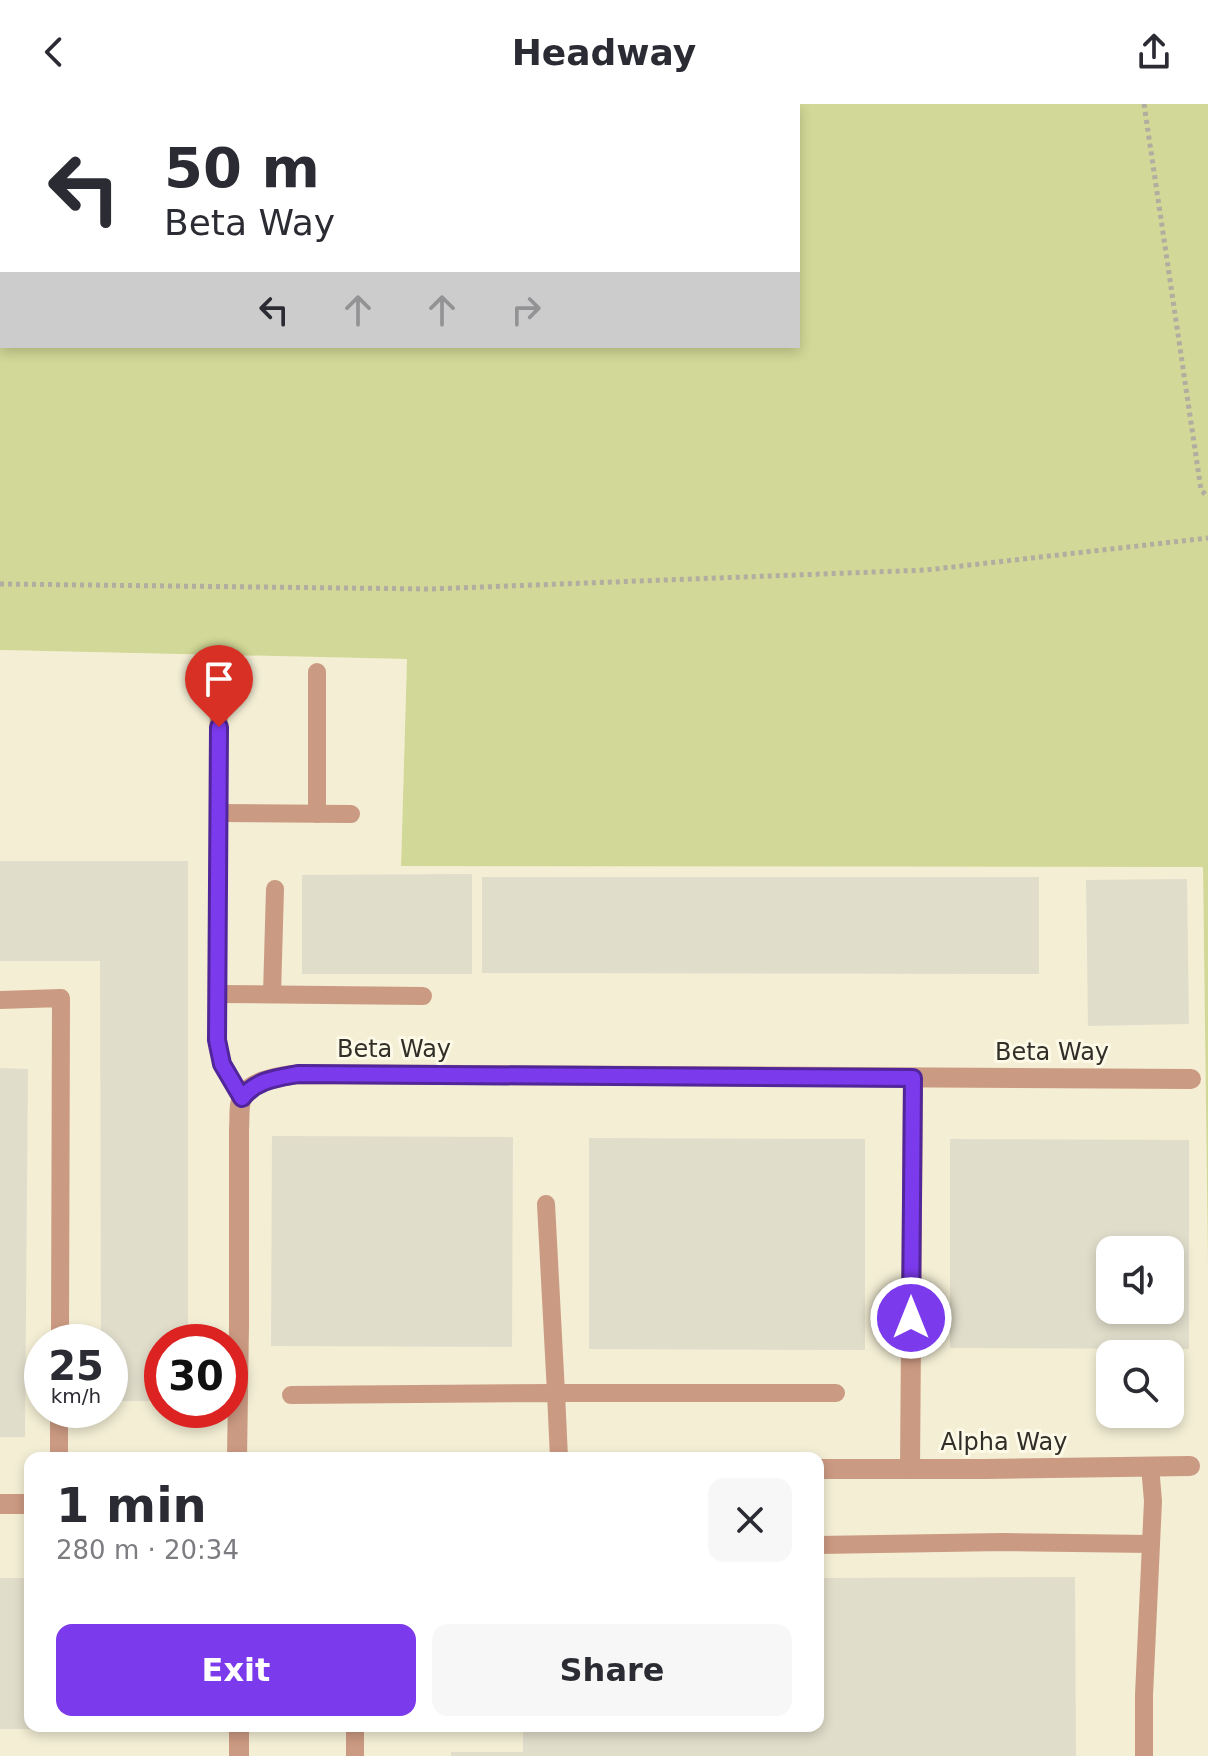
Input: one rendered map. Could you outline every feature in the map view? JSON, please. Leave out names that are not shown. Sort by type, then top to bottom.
[{"type":"street","name":"Beta Way","points":[[242,1098],[250,1088],[269,1079],[298,1074],[1191,1079]]},
{"type":"street","points":[[910,1469],[913,1078]]},
{"type":"street","points":[[237,1452],[239,1129],[242,1098]]},
{"type":"street","name":"Alpha Way","points":[[824,1469],[1190,1466]]},
{"type":"street","points":[[0,1504],[24,1504]]},
{"type":"street","points":[[239,1732],[239,1756]]},
{"type":"lane","points":[[219,669],[217,1040],[222,1064],[242,1098]]},
{"type":"lane","points":[[317,672],[317,814]]},
{"type":"lane","points":[[219,813],[351,814]]},
{"type":"lane","points":[[272,994],[275,889]]},
{"type":"lane","points":[[218,994],[423,996]]},
{"type":"lane","points":[[0,1000],[61,998],[60,1324]]},
{"type":"lane","points":[[546,1204],[559,1452]]},
{"type":"lane","points":[[291,1395],[836,1393]]},
{"type":"lane","points":[[59,1428],[59,1452]]},
{"type":"lane","points":[[1144,1756],[1153,1501],[1150,1466]]},
{"type":"lane","points":[[824,1545],[1003,1542],[1150,1544]]},
{"type":"lane","points":[[355,1732],[355,1756]]},
{"type":"path","points":[[1144,104],[1201,490],[1208,497]]},
{"type":"path","points":[[0,584],[430,589],[590,583],[926,570],[1208,538]]},
{"type":"shaded area","points":[[0,650],[407,659],[401,866],[1203,867],[1208,1267],[1208,1756],[0,1756]]},
{"type":"green space","points":[[800,104],[1208,104],[1208,1267],[1203,867],[401,866],[407,659],[0,650],[0,348],[800,348]]},
{"type":"building","points":[[0,861],[188,861],[188,1324],[144,1324],[144,1401],[128,1401],[128,1324],[101,1324],[100,961],[0,961]]},
{"type":"building","points":[[472,874],[472,974],[302,974],[302,875]]},
{"type":"building","points":[[482,877],[1039,877],[1039,974],[482,973]]},
{"type":"building","points":[[1187,879],[1189,1024],[1088,1026],[1086,880]]},
{"type":"building","points":[[0,1068],[28,1069],[25,1437],[0,1437]]},
{"type":"building","points":[[272,1136],[513,1137],[512,1347],[271,1346]]},
{"type":"building","points":[[589,1138],[865,1139],[865,1350],[589,1349]]},
{"type":"building","points":[[950,1139],[1189,1140],[1189,1349],[1184,1349],[1184,1340],[1096,1340],[1096,1349],[950,1348]]},
{"type":"building","points":[[1075,1577],[1076,1756],[451,1756],[451,1752],[523,1752],[523,1732],[824,1732],[824,1578]]},
{"type":"building","points":[[0,1578],[24,1578],[24,1729],[0,1729]]},
{"type":"route","points":[[219,727],[217,1040],[222,1064],[242,1098],[250,1088],[269,1079],[298,1074],[913,1078],[911,1318]]}]
